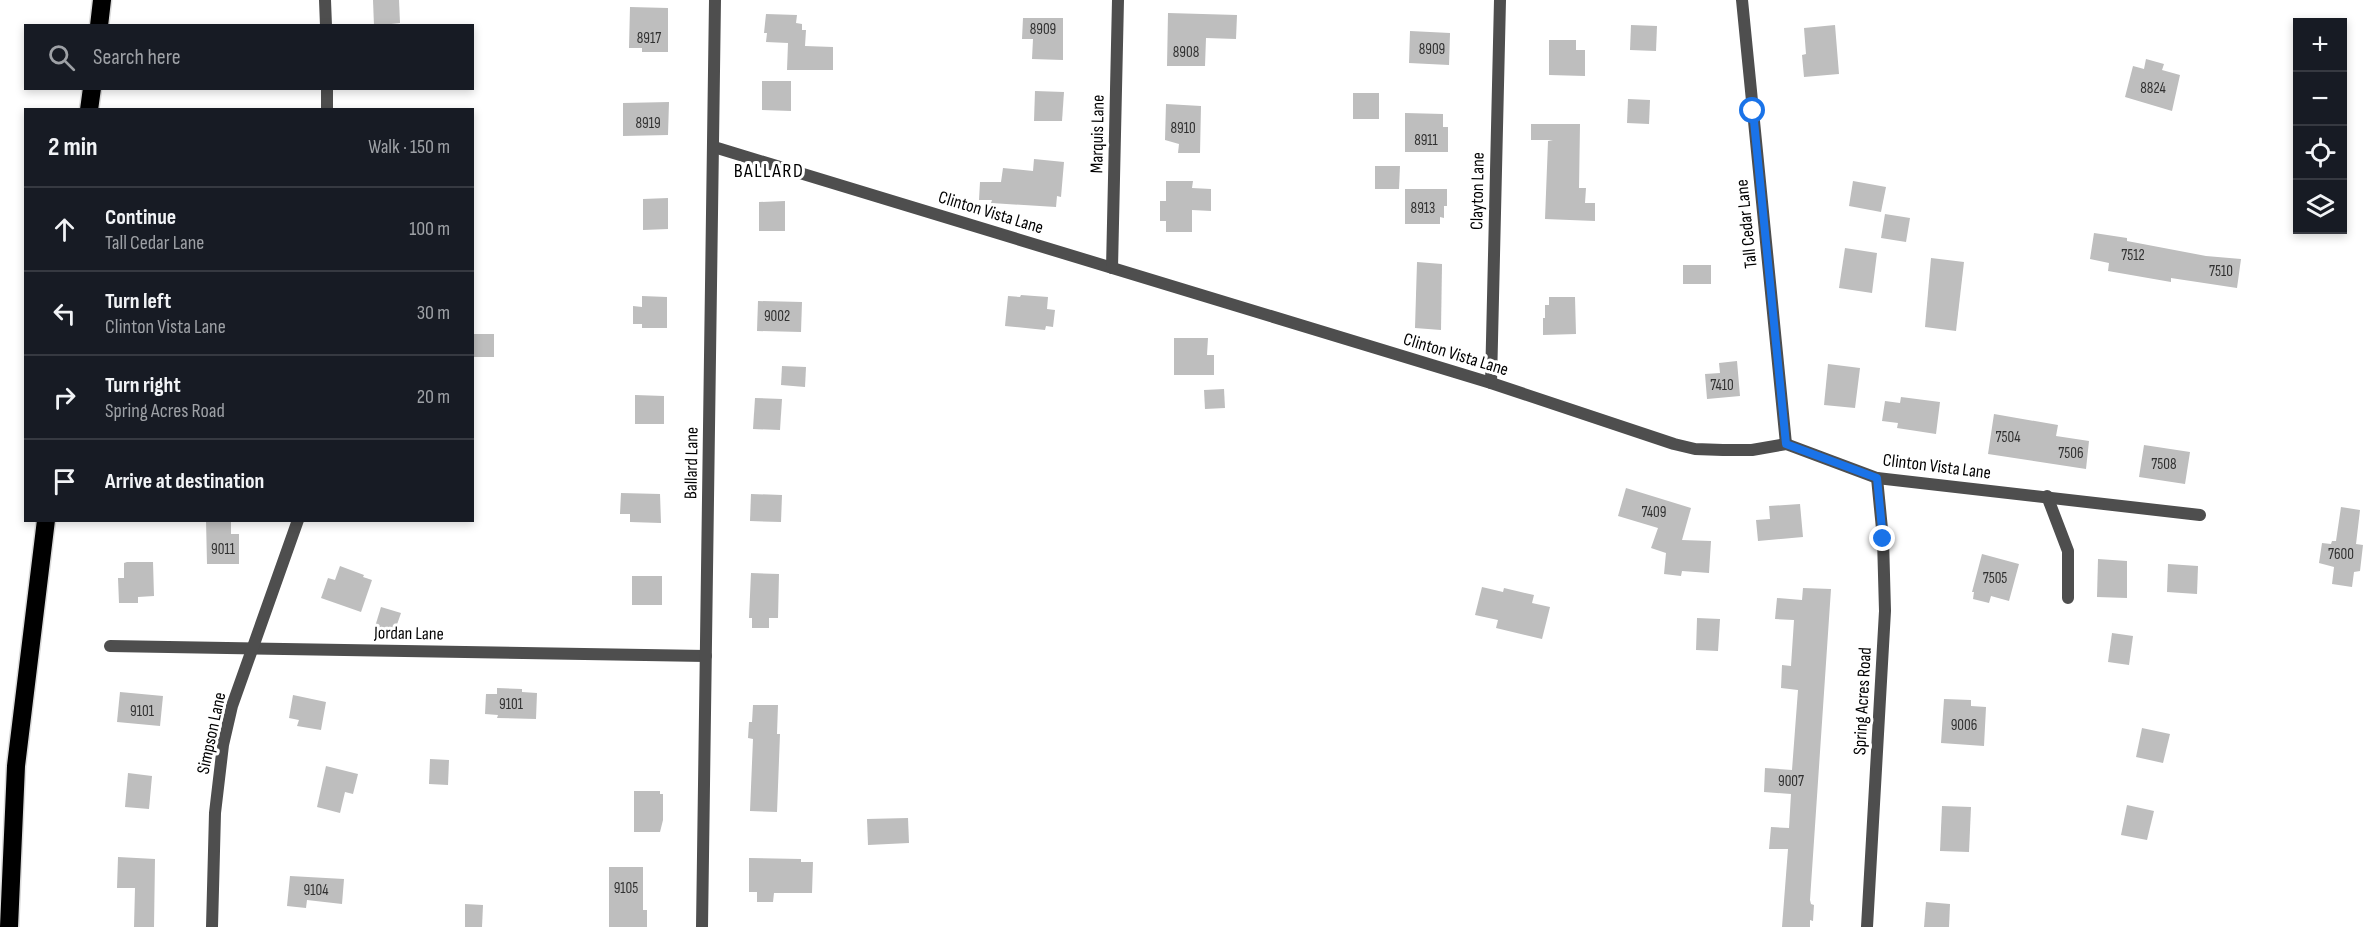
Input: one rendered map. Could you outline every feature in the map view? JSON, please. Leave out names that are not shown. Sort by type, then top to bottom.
[{"type":"highway","points":[[99,24],[102,0]]},
{"type":"highway","points":[[89,108],[92,90]]},
{"type":"highway","points":[[9,927],[16,766],[46,522]]},
{"type":"street","points":[[325,0],[326,24]]},
{"type":"street","name":"Ballard Lane","points":[[702,927],[715,0]]},
{"type":"street","name":"Marquis Lane","points":[[1112,268],[1118,0]]},
{"type":"street","name":"Clayton Lane","points":[[1491,383],[1500,0]]},
{"type":"street","name":"Tall Cedar Lane","points":[[1742,0],[1786,444]]},
{"type":"street","points":[[327,90],[327,108]]},
{"type":"street","name":"Clinton Vista Lane","points":[[714,147],[1491,383],[1674,444],[1695,448],[1752,450],[1786,444],[1877,478],[2200,515]]},
{"type":"street","name":"Spring Acres Road","points":[[1867,927],[1885,611],[1883,539],[1877,478]]},
{"type":"street","points":[[2048,496],[2068,551],[2068,598]]},
{"type":"street","name":"Simpson Lane","points":[[213,927],[215,813],[223,745],[232,706],[297,522]]},
{"type":"street","name":"Jordan Lane","points":[[110,646],[706,656]]},
{"type":"building","points":[[373,0],[399,0],[400,23],[374,24]]},
{"type":"building","points":[[630,7],[668,8],[668,52],[642,52],[642,48],[629,48]]},
{"type":"building","points":[[1168,13],[1237,15],[1236,39],[1206,38],[1205,66],[1167,66]]},
{"type":"building","points":[[766,14],[797,15],[796,23],[802,24],[802,30],[806,30],[805,46],[833,47],[833,70],[787,70],[788,43],[766,42],[767,33],[764,33]]},
{"type":"building","points":[[1023,18],[1063,18],[1063,60],[1032,59],[1033,39],[1022,39]]},
{"type":"building","points":[[1631,25],[1657,26],[1656,51],[1630,50]]},
{"type":"building","points":[[1835,25],[1839,74],[1804,77],[1802,55],[1806,54],[1804,28]]},
{"type":"building","points":[[1410,31],[1450,33],[1449,65],[1409,63]]},
{"type":"building","points":[[1549,40],[1576,40],[1576,50],[1585,50],[1585,76],[1549,75]]},
{"type":"building","points":[[2146,59],[2164,64],[2162,70],[2180,75],[2172,111],[2125,97],[2133,66],[2144,69]]},
{"type":"building","points":[[762,81],[791,81],[791,111],[762,110]]},
{"type":"building","points":[[1035,91],[1064,92],[1062,121],[1034,121]]},
{"type":"building","points":[[1353,93],[1379,93],[1379,119],[1353,119]]},
{"type":"building","points":[[1628,99],[1650,100],[1649,124],[1627,123]]},
{"type":"building","points":[[669,102],[668,135],[623,136],[623,103]]},
{"type":"building","points":[[1166,104],[1201,106],[1200,153],[1178,153],[1179,144],[1165,140]]},
{"type":"building","points":[[1405,113],[1443,114],[1443,127],[1448,127],[1448,152],[1405,152]]},
{"type":"building","points":[[1531,124],[1580,124],[1579,188],[1586,188],[1585,203],[1595,203],[1595,221],[1545,219],[1548,141],[1553,140],[1531,140]]},
{"type":"building","points":[[1034,159],[1064,162],[1061,197],[1057,196],[1056,207],[991,203],[992,200],[979,200],[980,182],[1001,182],[1003,168],[1033,171]]},
{"type":"building","points":[[1375,166],[1400,166],[1399,189],[1375,189]]},
{"type":"building","points":[[1166,181],[1193,181],[1192,188],[1211,189],[1211,211],[1192,210],[1192,232],[1166,232],[1166,221],[1160,221],[1160,201],[1166,201]]},
{"type":"building","points":[[1853,181],[1886,187],[1881,212],[1849,206]]},
{"type":"building","points":[[1405,189],[1447,189],[1447,206],[1444,206],[1444,218],[1440,217],[1440,224],[1405,224]]},
{"type":"building","points":[[668,198],[668,229],[643,230],[643,199]]},
{"type":"building","points":[[785,201],[785,231],[759,231],[759,202]]},
{"type":"building","points":[[1885,214],[1910,218],[1906,242],[1881,238]]},
{"type":"building","points":[[2094,233],[2206,256],[2241,259],[2237,288],[2171,278],[2171,282],[2108,271],[2109,263],[2090,259]]},
{"type":"building","points":[[1845,248],[1877,253],[1872,293],[1839,288]]},
{"type":"building","points":[[1931,258],[1964,262],[1956,331],[1925,327]]},
{"type":"building","points":[[1417,262],[1442,264],[1441,330],[1415,328]]},
{"type":"building","points":[[1683,265],[1711,265],[1711,284],[1683,284]]},
{"type":"building","points":[[1021,295],[1048,297],[1047,309],[1055,310],[1053,327],[1046,326],[1045,330],[1005,326],[1008,296],[1020,297]]},
{"type":"building","points":[[642,296],[667,297],[667,328],[642,328],[642,324],[633,324],[633,306],[642,307]]},
{"type":"building","points":[[1549,297],[1575,297],[1576,334],[1543,335],[1545,305],[1549,305]]},
{"type":"building","points":[[758,301],[802,302],[801,332],[757,331]]},
{"type":"building","points":[[474,334],[494,334],[494,357],[474,357]]},
{"type":"building","points":[[1174,338],[1208,338],[1207,355],[1214,355],[1214,375],[1174,375]]},
{"type":"building","points":[[1737,361],[1740,396],[1707,399],[1705,374],[1720,373],[1719,363]]},
{"type":"building","points":[[1828,364],[1860,368],[1855,408],[1824,405]]},
{"type":"building","points":[[782,366],[806,367],[805,387],[781,385]]},
{"type":"building","points":[[1224,389],[1225,408],[1205,409],[1204,390]]},
{"type":"building","points":[[635,395],[664,396],[664,424],[635,424]]},
{"type":"building","points":[[1901,397],[1940,402],[1936,434],[1897,428],[1898,423],[1882,421],[1885,401],[1900,403]]},
{"type":"building","points":[[755,398],[782,399],[780,430],[753,429]]},
{"type":"building","points":[[1994,414],[2058,425],[2056,436],[2089,441],[2086,469],[1988,454]]},
{"type":"building","points":[[2144,445],[2190,452],[2185,484],[2139,477]]},
{"type":"building","points":[[1626,488],[1691,508],[1682,540],[1711,541],[1709,573],[1682,571],[1681,576],[1664,574],[1666,553],[1651,548],[1658,528],[1618,516]]},
{"type":"building","points":[[621,493],[660,494],[661,523],[630,522],[630,514],[620,514]]},
{"type":"building","points":[[751,494],[782,495],[781,522],[750,521]]},
{"type":"building","points":[[1800,504],[1803,537],[1758,541],[1756,520],[1770,519],[1769,506]]},
{"type":"building","points":[[2341,507],[2360,510],[2356,544],[2363,545],[2360,571],[2354,572],[2352,587],[2332,584],[2334,567],[2319,563],[2322,543],[2331,544],[2332,541],[2336,541]]},
{"type":"building","points":[[206,522],[231,522],[231,534],[239,534],[239,564],[207,564]]},
{"type":"building","points":[[1982,554],[2019,564],[2009,601],[1991,596],[1989,603],[1973,599],[1974,592],[1972,592]]},
{"type":"building","points":[[2098,559],[2127,561],[2127,598],[2097,597]]},
{"type":"building","points":[[153,562],[154,596],[138,597],[138,603],[119,603],[118,578],[124,578],[124,563]]},
{"type":"building","points":[[2168,564],[2198,566],[2197,594],[2167,592]]},
{"type":"building","points":[[340,566],[372,580],[361,612],[321,598],[328,578],[335,580]]},
{"type":"building","points":[[751,573],[779,574],[778,618],[769,618],[769,628],[752,628],[752,618],[749,618]]},
{"type":"building","points":[[632,576],[662,576],[662,605],[632,605]]},
{"type":"building","points":[[1482,587],[1503,592],[1504,588],[1534,595],[1532,603],[1550,607],[1542,639],[1496,628],[1498,620],[1475,615]]},
{"type":"building","points":[[1803,588],[1831,589],[1810,900],[1814,905],[1813,921],[1810,920],[1810,927],[1782,927],[1788,849],[1769,849],[1771,827],[1789,828],[1791,794],[1764,792],[1765,768],[1792,770],[1798,690],[1781,688],[1782,665],[1791,666],[1794,620],[1775,619],[1777,598],[1802,600]]},
{"type":"building","points":[[381,607],[401,613],[393,636],[374,630]]},
{"type":"building","points":[[1697,618],[1720,619],[1718,651],[1696,650]]},
{"type":"building","points":[[2112,633],[2133,636],[2129,665],[2108,662]]},
{"type":"building","points":[[497,688],[522,689],[522,692],[537,693],[536,719],[497,718],[498,715],[485,714],[486,694],[497,694]]},
{"type":"building","points":[[120,692],[163,696],[160,726],[117,722]]},
{"type":"building","points":[[293,695],[326,702],[321,730],[297,726],[299,720],[289,718]]},
{"type":"building","points":[[1944,699],[1971,700],[1971,706],[1986,707],[1984,746],[1941,743]]},
{"type":"building","points":[[753,705],[778,705],[777,734],[780,734],[777,812],[750,811],[753,739],[748,738]]},
{"type":"building","points":[[2142,728],[2170,734],[2163,763],[2136,757]]},
{"type":"building","points":[[430,759],[449,760],[448,785],[429,784]]},
{"type":"building","points":[[326,766],[358,774],[353,794],[345,792],[340,813],[317,807]]},
{"type":"building","points":[[128,773],[152,776],[149,809],[125,807]]},
{"type":"building","points":[[634,791],[660,791],[660,794],[663,794],[663,820],[660,832],[634,832]]},
{"type":"building","points":[[2127,805],[2154,811],[2147,840],[2121,835]]},
{"type":"building","points":[[1942,806],[1971,807],[1969,852],[1940,851]]},
{"type":"building","points":[[908,818],[909,843],[868,845],[867,819]]},
{"type":"building","points":[[118,857],[155,859],[154,927],[134,927],[135,888],[117,888]]},
{"type":"building","points":[[749,858],[801,859],[801,862],[813,862],[812,893],[774,893],[773,902],[757,902],[757,892],[749,892]]},
{"type":"building","points":[[609,867],[643,867],[643,910],[647,910],[647,927],[609,927]]},
{"type":"building","points":[[290,876],[344,879],[342,904],[307,900],[306,908],[287,906]]},
{"type":"building","points":[[1926,902],[1950,904],[1949,927],[1924,927]]},
{"type":"building","points":[[465,904],[483,905],[482,927],[465,927]]},
{"type":"district","name":"BALLARD","points":[[769,170]]},
{"type":"route","points":[[1753,111],[1786,444],[1877,478],[1883,539]]}]
